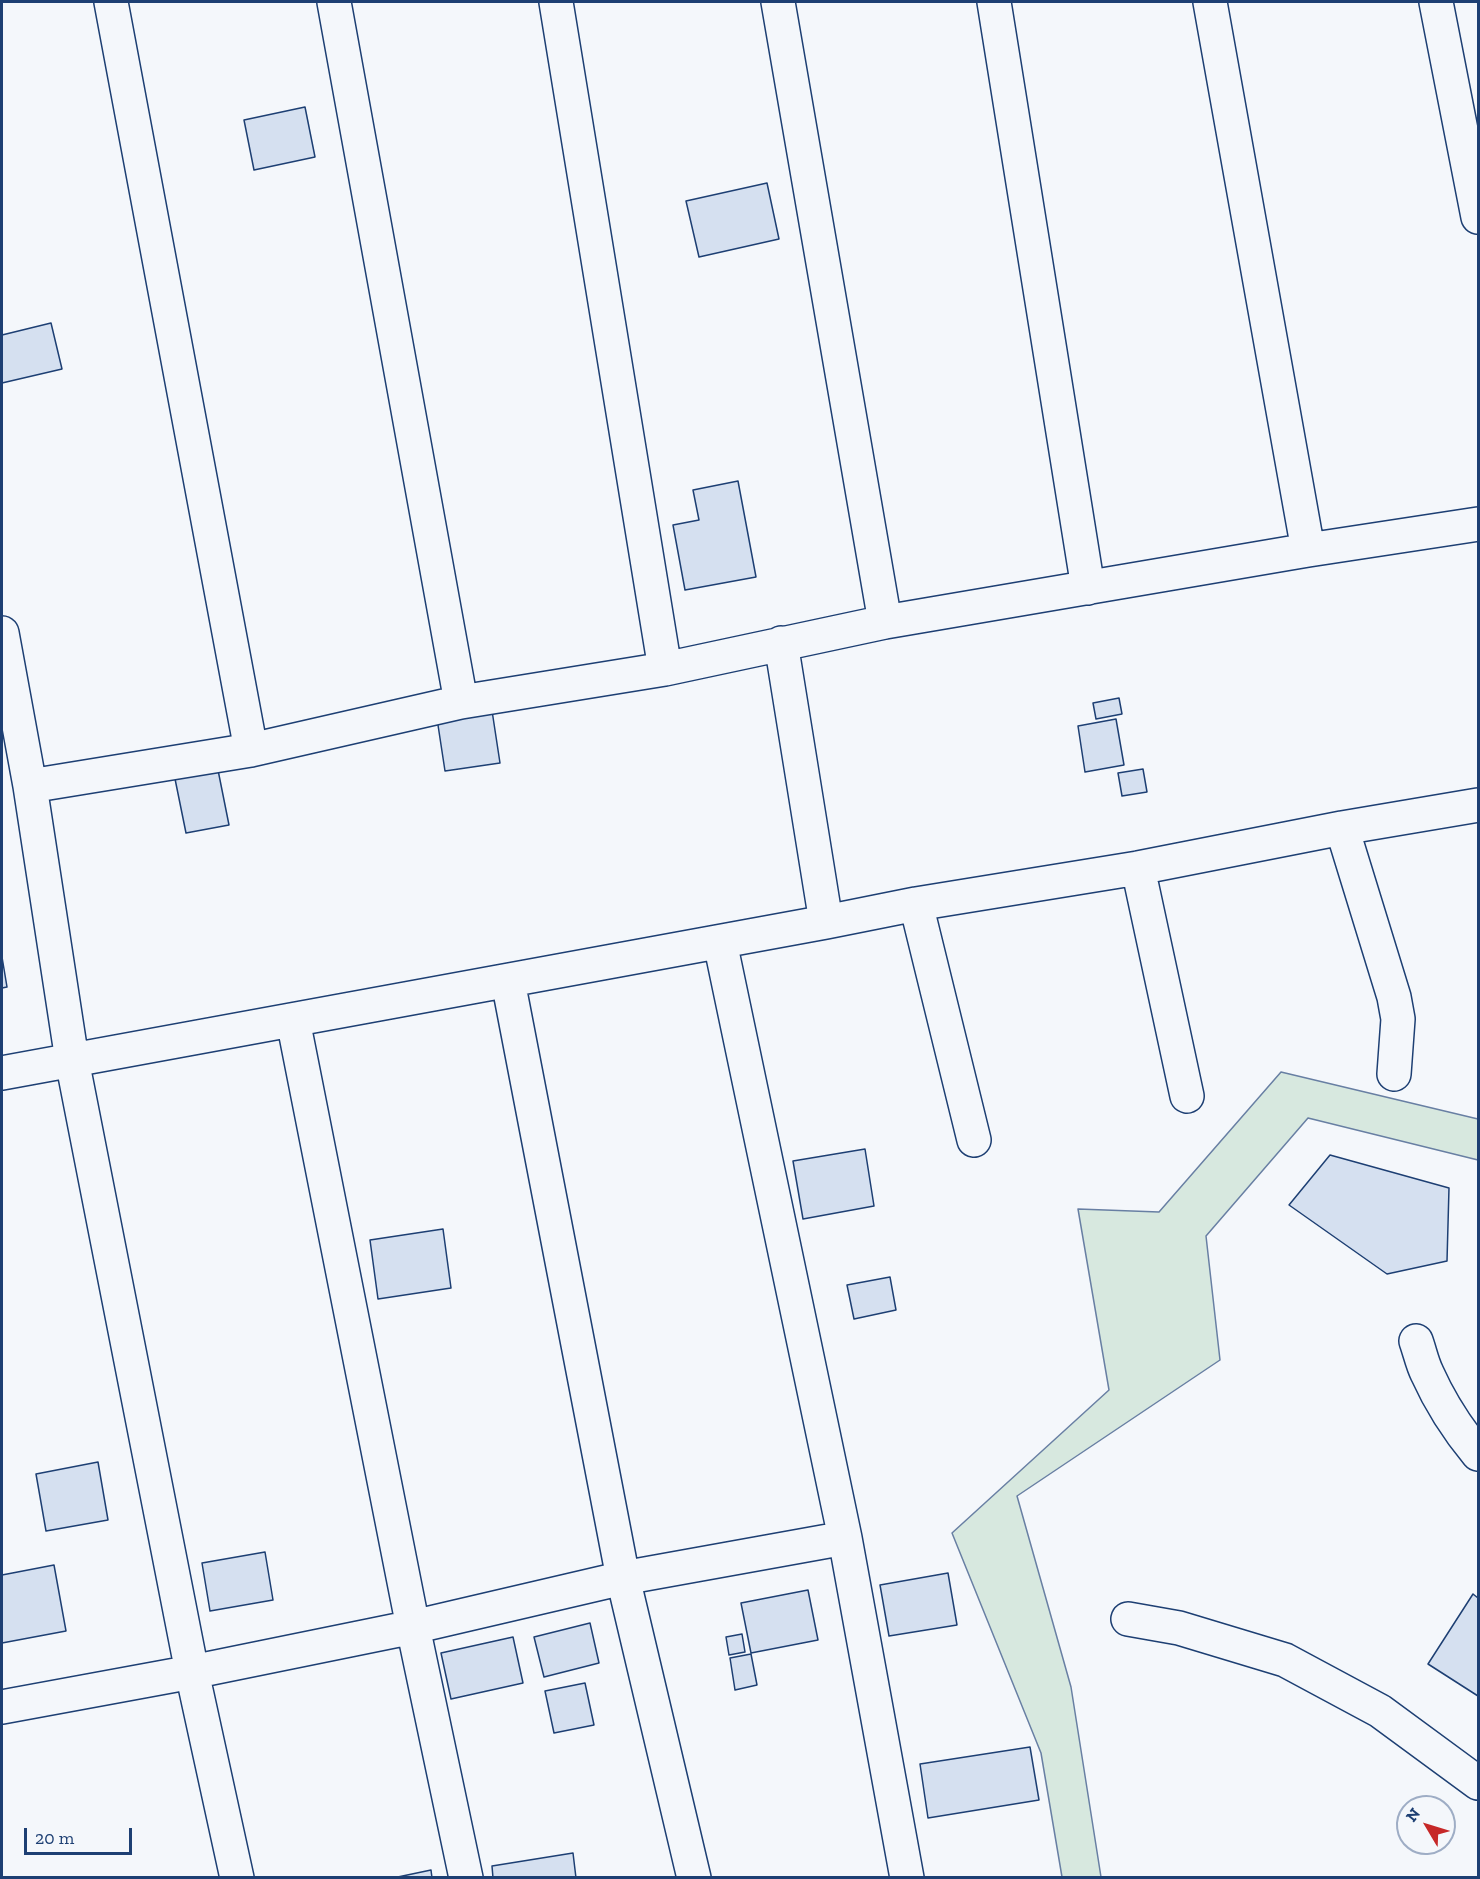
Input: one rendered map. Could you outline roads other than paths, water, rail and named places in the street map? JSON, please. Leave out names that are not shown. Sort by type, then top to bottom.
[{"type":"street","points":[[111,2],[251,750]]},
{"type":"street","points":[[334,2],[460,702]]},
{"type":"street","points":[[556,2],[666,669]]},
{"type":"street","points":[[778,2],[885,622]]},
{"type":"street","points":[[994,2],[1088,588]]},
{"type":"street","points":[[1210,2],[1308,550]]},
{"type":"street","points":[[1436,2],[1479,217]]},
{"type":"street","points":[[30,786],[251,750],[460,702],[666,669],[885,622],[1308,550],[1479,524]]},
{"type":"street","points":[[2,633],[30,786],[72,1060],[192,1672],[237,1878]]},
{"type":"street","points":[[781,644],[826,922]]},
{"type":"street","points":[[2,1073],[916,904],[1138,868],[1342,828],[1479,805]]},
{"type":"street","points":[[1342,828],[1395,997],[1398,1020],[1394,1074]]},
{"type":"street","points":[[1138,868],[1187,1096]]},
{"type":"street","points":[[916,904],[974,1140]]},
{"type":"street","points":[[720,942],[845,1538],[907,1878]]},
{"type":"street","points":[[508,981],[623,1578],[694,1878]]},
{"type":"street","points":[[294,1020],[413,1627],[466,1878]]},
{"type":"street","points":[[1416,1341],[1426,1372],[1462,1434],[1479,1454]]},
{"type":"street","points":[[2,1707],[192,1672],[413,1627],[623,1578],[845,1538]]},
{"type":"street","points":[[1128,1619],[1179,1628],[1285,1660],[1380,1711],[1479,1783]]}]
